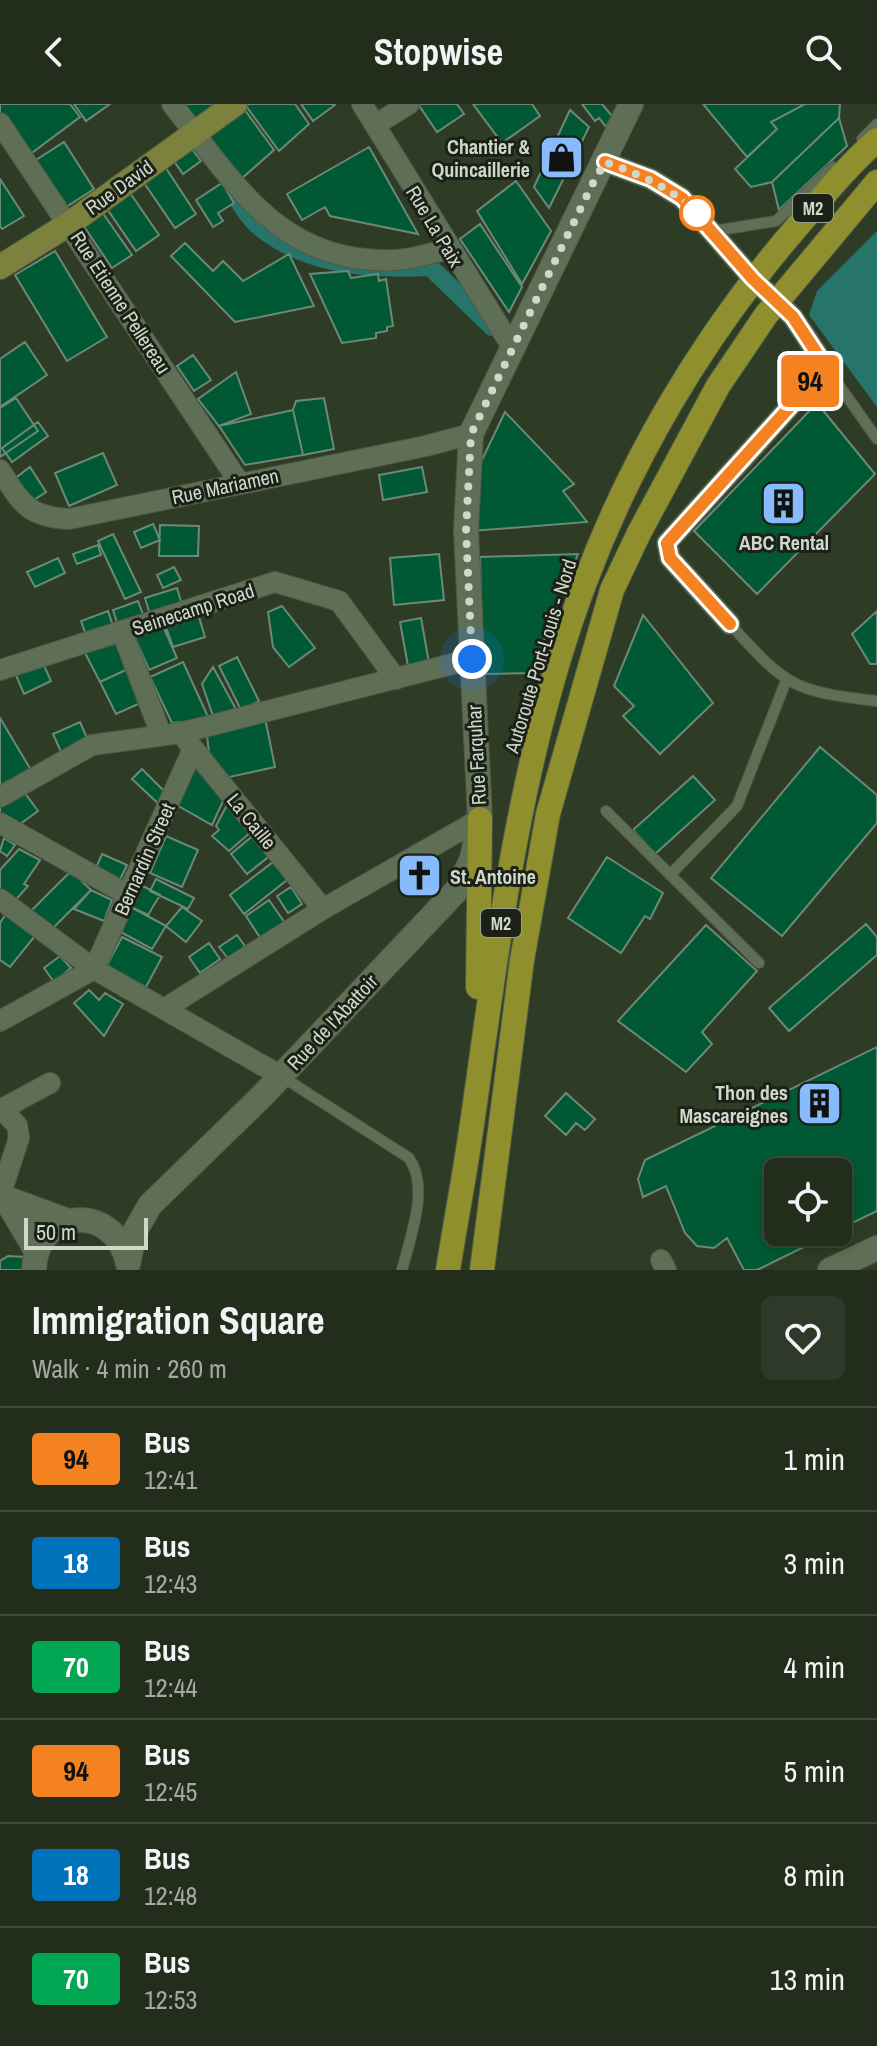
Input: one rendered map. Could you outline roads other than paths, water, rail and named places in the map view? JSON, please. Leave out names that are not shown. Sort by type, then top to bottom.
[{"type":"highway","name":"Autoroute Port-Louis - Nord","points":[[448,1270],[518,822],[540,726],[585,582],[663,417],[718,327],[753,279],[852,162],[877,140]]},
{"type":"highway","name":"M2","points":[[482,1270],[522,960],[548,814],[612,590],[718,386],[778,300],[877,182]]},
{"type":"highway","points":[[473,1121],[481,888],[480,819]]},
{"type":"main road","name":"Rue David","points":[[0,267],[69,224],[235,104]]},
{"type":"street","points":[[172,104],[249,202],[296,240],[336,255],[395,260],[448,249]]},
{"type":"street","name":"Rue La Paix","points":[[362,104],[448,249],[512,347]]},
{"type":"street","points":[[375,125],[409,104]]},
{"type":"street","name":"Rue Farquhar","points":[[480,819],[466,542],[471,434],[631,104]]},
{"type":"street","name":"Rue Etienne Pellereau","points":[[0,123],[239,482]]},
{"type":"street","points":[[605,162],[651,179],[682,198],[753,279],[778,300],[818,355],[814,374],[804,391],[667,543],[670,558],[730,624]]},
{"type":"street","name":"Rue Mariamen","points":[[0,470],[24,506],[45,518],[69,519],[426,446],[471,434]]},
{"type":"street","name":"Seinecamp Road","points":[[0,670],[275,582],[339,601],[396,679]]},
{"type":"street","name":"La Caille","points":[[122,632],[178,738],[323,909]]},
{"type":"street","points":[[0,797],[92,745],[178,738],[472,659]]},
{"type":"street","name":"Bernardin Street","points":[[94,969],[128,895],[178,738]]},
{"type":"street","points":[[164,1009],[323,909],[480,819]]},
{"type":"street","name":"Rue de l'Abattoir","points":[[128,1267],[135,1231],[150,1205],[281,1076],[457,890],[472,859],[480,819]]},
{"type":"street","points":[[0,823],[128,895]]},
{"type":"street","points":[[0,899],[94,969],[281,1076]]},
{"type":"street","points":[[0,1021],[94,969]]},
{"type":"street","points":[[35,1260],[2,1196],[19,1138],[17,1125],[1,1108],[50,1083]]},
{"type":"street","points":[[2,1196],[78,1221],[100,1223],[120,1240],[128,1267]]},
{"type":"street","name":"Rue de l'Abattoir","points":[[78,1221],[114,1219],[150,1205]]},
{"type":"street","points":[[35,1260],[49,1232],[78,1221]]},
{"type":"street","points":[[830,1270],[877,1248]]},
{"type":"lane","points":[[714,231],[776,221],[877,124]]},
{"type":"lane","points":[[818,355],[877,439]]},
{"type":"lane","points":[[730,624],[786,681],[827,695],[877,701]]},
{"type":"lane","points":[[670,875],[737,806],[786,681]]},
{"type":"lane","points":[[606,811],[759,963]]},
{"type":"lane","points":[[281,1076],[409,1158],[419,1172],[415,1215],[402,1270]]},
{"type":"water","points":[[877,231],[877,407],[809,315],[817,291]]},
{"type":"waterway","points":[[231,189],[257,225],[296,249],[317,257],[361,266],[430,267],[492,327]]},
{"type":"place","name":"Chantier & Quincaillerie","points":[[561,157]]},
{"type":"place","name":"ABC Rental","points":[[784,503]]},
{"type":"place","name":"St. Antoine","points":[[419,876]]},
{"type":"place","name":"Thon des Mascareignes","points":[[819,1104]]}]
